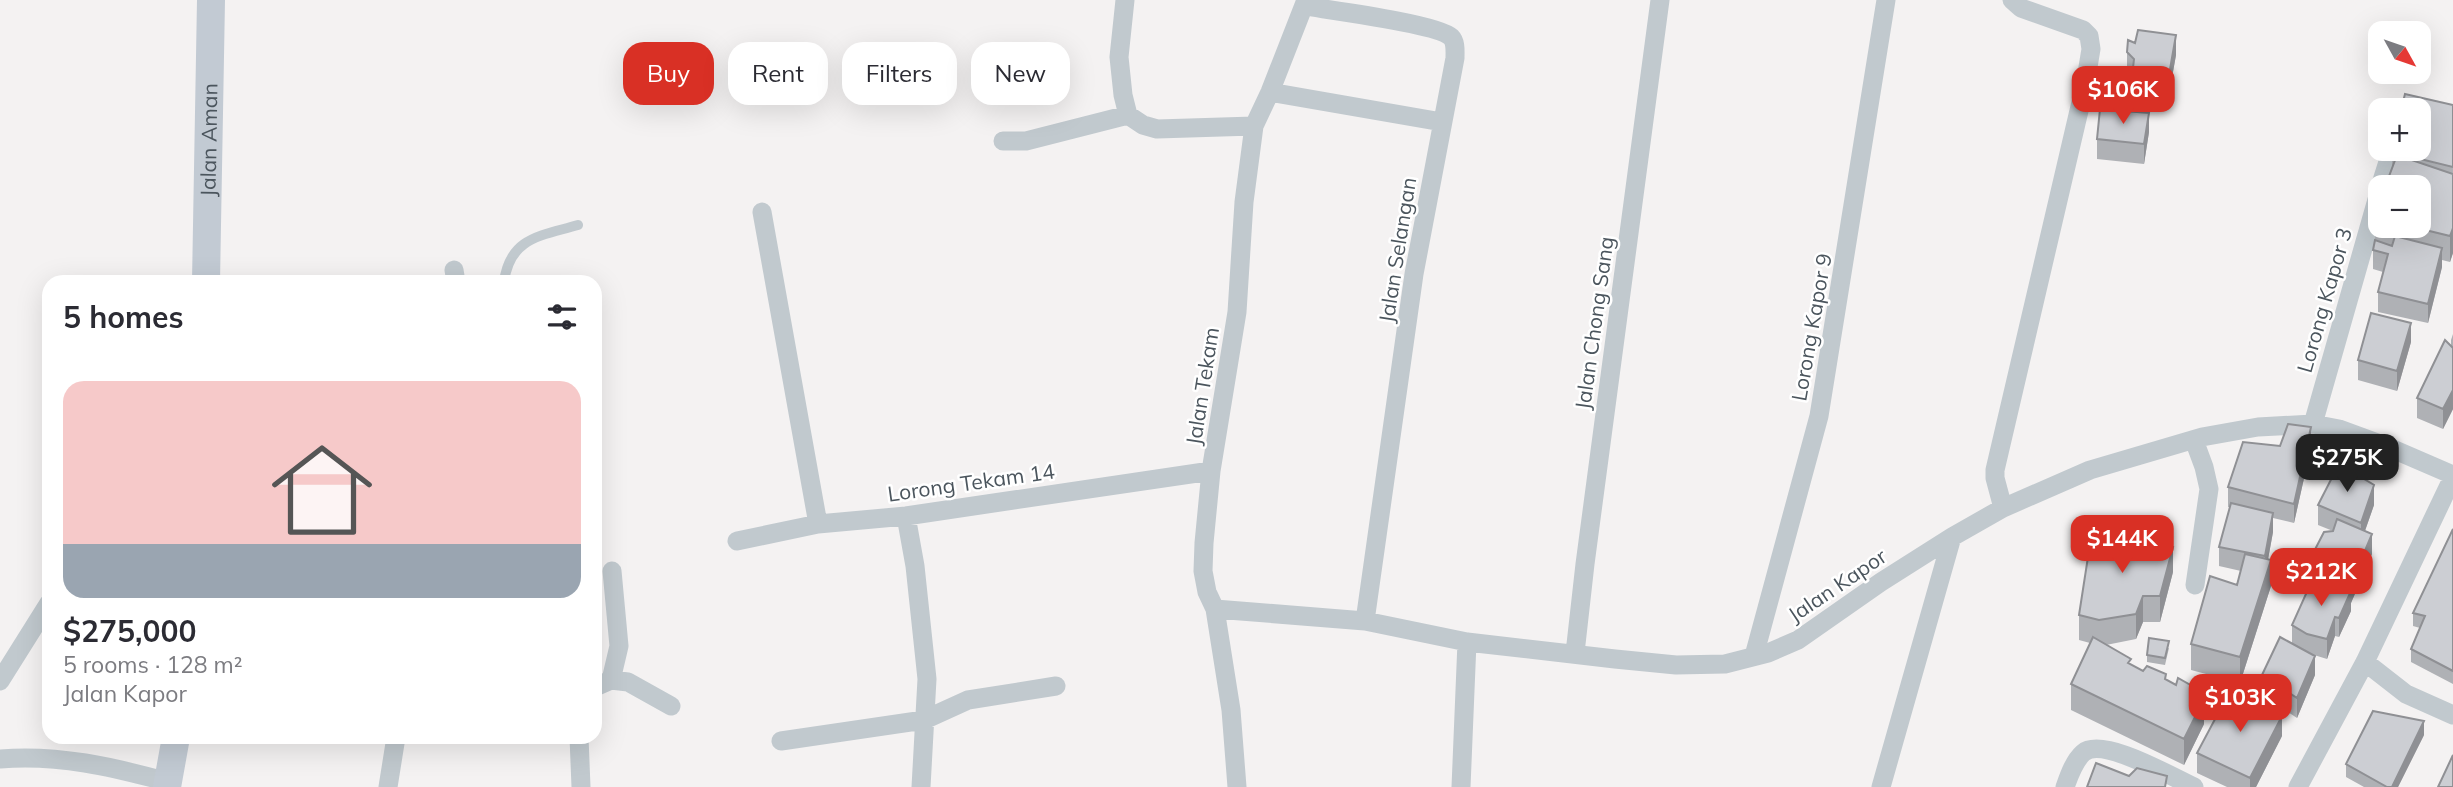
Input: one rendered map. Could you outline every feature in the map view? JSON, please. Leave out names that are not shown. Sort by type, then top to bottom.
[{"type":"street","name":"Jalan Aman","points":[[206,275],[211,0]]},
{"type":"street","points":[[1125,0],[1119,57],[1128,115],[1157,130],[1254,126]]},
{"type":"street","name":"Jalan Chong Sang","points":[[1575,653],[1586,550],[1660,0]]},
{"type":"street","name":"Lorong Kapor 9","points":[[1754,656],[1819,416],[1886,0]]},
{"type":"street","points":[[2003,508],[1995,470],[2082,99],[2091,49],[2090,36],[2083,30],[2021,8],[2012,0]]},
{"type":"street","name":"Jalan Tekam","points":[[1237,787],[1231,710],[1215,609],[1207,592],[1203,571],[1211,471],[1237,312],[1244,202],[1254,126],[1306,3]]},
{"type":"street","name":"Jalan Selangan","points":[[1306,3],[1428,27],[1453,39],[1455,58],[1414,274],[1365,621]]},
{"type":"street","points":[[1270,92],[1442,122]]},
{"type":"street","points":[[1003,141],[1026,141],[1128,115]]},
{"type":"street","points":[[762,212],[818,524]]},
{"type":"street","name":"Lorong Kapor 3","points":[[2313,424],[2368,230]]},
{"type":"street","name":"Jalan Kapor","points":[[1215,609],[1365,621],[1466,642],[1676,665],[1725,664],[1768,653],[1798,640],[1952,537],[2003,508],[2090,470],[2194,440],[2258,427],[2313,424],[2339,429],[2388,447],[2453,476]]},
{"type":"street","points":[[2194,440],[2209,489],[2195,584]]},
{"type":"street","name":"Lorong Tekam 14","points":[[737,541],[818,524],[906,516],[1211,471]]},
{"type":"street","points":[[2298,787],[2365,662],[2453,476]]},
{"type":"street","points":[[906,516],[915,566],[927,679],[921,787]]},
{"type":"street","points":[[1881,787],[1952,537]]},
{"type":"street","points":[[612,571],[618,646],[603,684],[628,682],[671,706]]},
{"type":"street","points":[[0,681],[42,614]]},
{"type":"street","points":[[1461,787],[1466,642]]},
{"type":"street","points":[[2365,662],[2406,694],[2453,715]]},
{"type":"street","points":[[781,741],[924,720],[968,700],[1056,686]]},
{"type":"street","points":[[0,759],[64,760],[113,767],[168,784],[175,744]]},
{"type":"street","points":[[388,787],[395,744]]},
{"type":"street","points":[[579,744],[581,787]]},
{"type":"street","points":[[2065,787],[2082,754],[2098,748],[2124,755],[2194,787]]},
{"type":"lane","points":[[505,275],[506,266],[526,240],[578,225]]},
{"type":"building","points":[[2138,30],[2176,35],[2169,75],[2133,68],[2134,59],[2127,52],[2128,40],[2135,43]]},
{"type":"building","points":[[2405,94],[2422,98],[2404,98]]},
{"type":"building","points":[[2431,100],[2453,105],[2453,167],[2429,161],[2431,161]]},
{"type":"building","points":[[2100,109],[2149,113],[2144,144],[2097,139]]},
{"type":"building","points":[[2395,161],[2415,161],[2453,174],[2453,228],[2450,236],[2431,231],[2431,175],[2390,175]]},
{"type":"building","points":[[2394,238],[2403,238],[2442,248],[2428,304],[2378,292],[2388,254],[2373,250],[2375,240],[2392,246]]},
{"type":"building","points":[[2371,313],[2411,323],[2397,371],[2358,360]]},
{"type":"building","points":[[2445,340],[2453,348],[2453,390],[2443,409],[2417,398]]},
{"type":"building","points":[[2288,424],[2311,427],[2294,504],[2228,487],[2243,442],[2280,446]]},
{"type":"building","points":[[2339,464],[2374,485],[2361,523],[2318,505]]},
{"type":"building","points":[[2231,503],[2273,513],[2265,556],[2219,547]]},
{"type":"building","points":[[2337,519],[2372,534],[2351,584],[2307,565],[2324,532],[2333,531]]},
{"type":"building","points":[[2453,529],[2453,671],[2411,649],[2425,616],[2413,613]]},
{"type":"building","points":[[2092,531],[2173,547],[2160,596],[2143,596],[2136,614],[2099,620],[2079,615]]},
{"type":"building","points":[[2245,554],[2271,560],[2240,657],[2191,644],[2210,576],[2237,585]]},
{"type":"building","points":[[2314,576],[2351,591],[2339,618],[2335,617],[2327,639],[2307,634],[2292,625]]},
{"type":"building","points":[[2093,637],[2131,659],[2128,663],[2143,671],[2147,666],[2166,674],[2165,679],[2176,685],[2178,678],[2201,691],[2197,696],[2204,699],[2184,739],[2071,684]]},
{"type":"building","points":[[2280,637],[2315,656],[2297,698],[2262,675]]},
{"type":"building","points":[[2149,638],[2169,641],[2165,658],[2147,655]]},
{"type":"building","points":[[2231,689],[2282,716],[2250,778],[2197,753]]},
{"type":"building","points":[[2373,711],[2424,721],[2392,787],[2387,787],[2346,764]]},
{"type":"building","points":[[2453,755],[2453,787],[2438,787]]},
{"type":"building","points":[[2096,763],[2129,776],[2137,768],[2167,776],[2165,787],[2087,787]]}]
